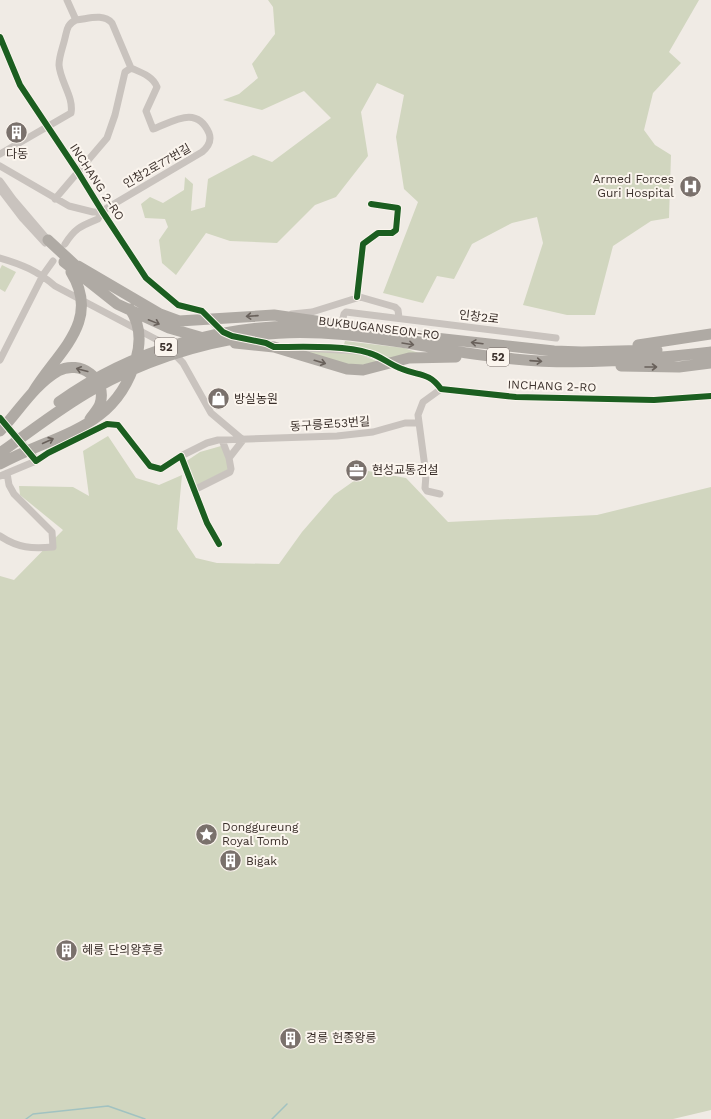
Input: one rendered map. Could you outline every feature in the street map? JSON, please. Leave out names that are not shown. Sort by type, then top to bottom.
[{"type":"highway","points":[[0,431],[33,392],[43,374],[68,343],[79,324],[82,304],[80,290],[72,272],[47,241]]},
{"type":"highway","points":[[0,464],[87,423],[109,409],[120,395],[129,378],[138,349],[139,334],[135,320],[127,305],[120,298],[64,262]]},
{"type":"highway","points":[[64,262],[160,314],[179,321],[276,315],[402,334]]},
{"type":"highway","points":[[64,262],[117,304],[147,319],[182,332],[217,341],[274,347],[347,369],[363,370],[409,358],[486,356]]},
{"type":"highway","name":"BUKBUGANSEON-RO","points":[[0,445],[73,392],[115,369],[168,346],[231,331],[268,326],[328,326],[522,349],[582,352],[666,350],[711,344]]},
{"type":"highway","name":"BUKBUGANSEON-RO","points":[[0,453],[67,405],[91,390],[158,359],[203,346],[258,335],[326,333],[486,356],[571,362],[606,362],[711,352]]},
{"type":"highway","points":[[582,352],[711,334]]},
{"type":"highway","points":[[571,362],[597,366],[647,367],[679,367],[711,364]]},
{"type":"highway","points":[[33,392],[62,369],[78,368],[89,372],[98,381],[101,395],[98,408],[87,423]]},
{"type":"street","points":[[67,0],[76,20]]},
{"type":"street","points":[[0,154],[48,128],[72,112],[66,86],[59,67],[60,56],[68,26],[76,20],[102,17],[107,18],[112,23],[131,68],[125,72],[115,115],[107,138],[55,199]]},
{"type":"street","name":"INCHANG 2-RO","points":[[0,37],[20,85],[150,282],[178,305],[202,312]]},
{"type":"street","name":"인창2로77번길","points":[[102,211],[202,152],[210,142],[210,136],[205,123],[195,118],[185,117],[153,129],[146,111],[157,87],[154,81],[146,75],[131,68]]},
{"type":"street","points":[[0,166],[55,199],[75,208],[93,212],[102,211]]},
{"type":"street","points":[[0,181],[47,241]]},
{"type":"street","points":[[0,189],[22,219],[47,241]]},
{"type":"street","points":[[357,297],[363,244],[378,233],[394,232],[396,230],[398,208],[371,204]]},
{"type":"street","points":[[65,244],[73,231],[82,225],[98,219],[102,211]]},
{"type":"street","points":[[0,258],[43,275],[55,286],[165,344],[173,350],[183,363],[212,412],[243,440],[229,458]]},
{"type":"street","points":[[0,360],[43,275],[64,262]]},
{"type":"street","points":[[276,315],[312,312],[357,297],[364,297],[395,306],[398,310],[399,318]]},
{"type":"street","name":"인창2로","points":[[343,318],[344,313],[346,312],[556,338]]},
{"type":"street","points":[[213,323],[219,329],[232,336],[266,343],[274,347],[341,345],[379,356]]},
{"type":"street","points":[[399,368],[428,376],[434,379],[441,389],[420,407],[418,423],[426,475],[425,489],[440,494]]},
{"type":"street","name":"INCHANG 2-RO","points":[[441,389],[516,397],[654,400],[711,396]]},
{"type":"street","name":"동구릉로53번길","points":[[3,474],[107,424],[118,425],[150,466],[161,469],[181,456],[207,443],[224,439],[243,440],[361,434],[406,423],[418,423]]},
{"type":"street","points":[[194,490],[230,472],[229,458],[224,439],[231,436],[229,428]]},
{"type":"street","points":[[181,456],[207,522],[219,544]]},
{"type":"street","points":[[0,536],[22,547],[32,549],[53,547],[52,532],[14,494],[3,474]]},
{"type":"green space","points":[[268,0],[699,0],[669,52],[681,63],[653,93],[644,130],[655,145],[671,155],[669,218],[651,221],[613,246],[595,315],[567,315],[523,305],[543,243],[537,217],[512,223],[472,244],[454,279],[437,276],[423,303],[383,293],[418,202],[404,189],[396,137],[404,95],[377,83],[361,112],[368,156],[336,197],[315,205],[277,243],[230,241],[206,233],[176,275],[162,263],[159,240],[168,227],[165,219],[145,218],[141,204],[150,197],[163,203],[184,190],[185,177],[193,184],[191,211],[205,207],[208,179],[253,155],[272,162],[331,118],[304,91],[262,110],[223,100],[239,94],[258,78],[252,64],[275,34],[273,7]]},
{"type":"green space","points":[[2,265],[16,272],[5,292],[0,289],[0,269]]},
{"type":"green space","points":[[345,341],[404,348],[419,353],[388,360],[381,354],[343,348]]},
{"type":"green space","points":[[305,351],[359,354],[379,362],[350,367]]},
{"type":"green space","points":[[108,436],[136,478],[159,485],[182,475],[177,529],[196,558],[217,563],[279,564],[302,532],[334,495],[368,471],[406,478],[448,522],[597,515],[711,487],[711,1110],[673,1119],[0,1119],[0,576],[14,580],[63,530],[20,495],[19,486],[73,487],[89,496],[83,451]]},
{"type":"green space","points":[[221,446],[223,447],[229,469],[194,487],[185,462],[200,452]]},
{"type":"waterway","points":[[272,1119],[287,1104]]},
{"type":"waterway","points":[[26,1119],[33,1114],[108,1106],[145,1119]]},
{"type":"tunnel","points":[[0,418],[30,452]]},
{"type":"cycle path","points":[[0,37],[20,85],[146,278],[178,305],[202,311],[223,332],[232,336],[266,343],[274,347],[309,347],[359,350],[378,356],[408,371],[428,377],[441,389],[516,397],[654,400],[711,396]]},
{"type":"cycle path","points":[[357,297],[363,244],[378,233],[392,233],[396,230],[398,208],[371,204]]},
{"type":"cycle path","points":[[0,418],[36,461],[48,453],[107,424],[118,425],[150,466],[161,469],[181,456],[207,523],[219,544]]},
{"type":"place","name":"다동","points":[[17,133]]},
{"type":"place","name":"Armed Forces Guri Hospital","points":[[690,186]]},
{"type":"place","name":"방실농원","points":[[218,399]]},
{"type":"place","name":"현성교통건설","points":[[356,470]]},
{"type":"place","name":"Donggureung Royal Tomb","points":[[206,834]]},
{"type":"place","name":"Bigak","points":[[231,861]]},
{"type":"place","name":"혜릉 단의왕후릉","points":[[67,950]]},
{"type":"place","name":"경릉 헌종왕릉","points":[[290,1038]]}]
